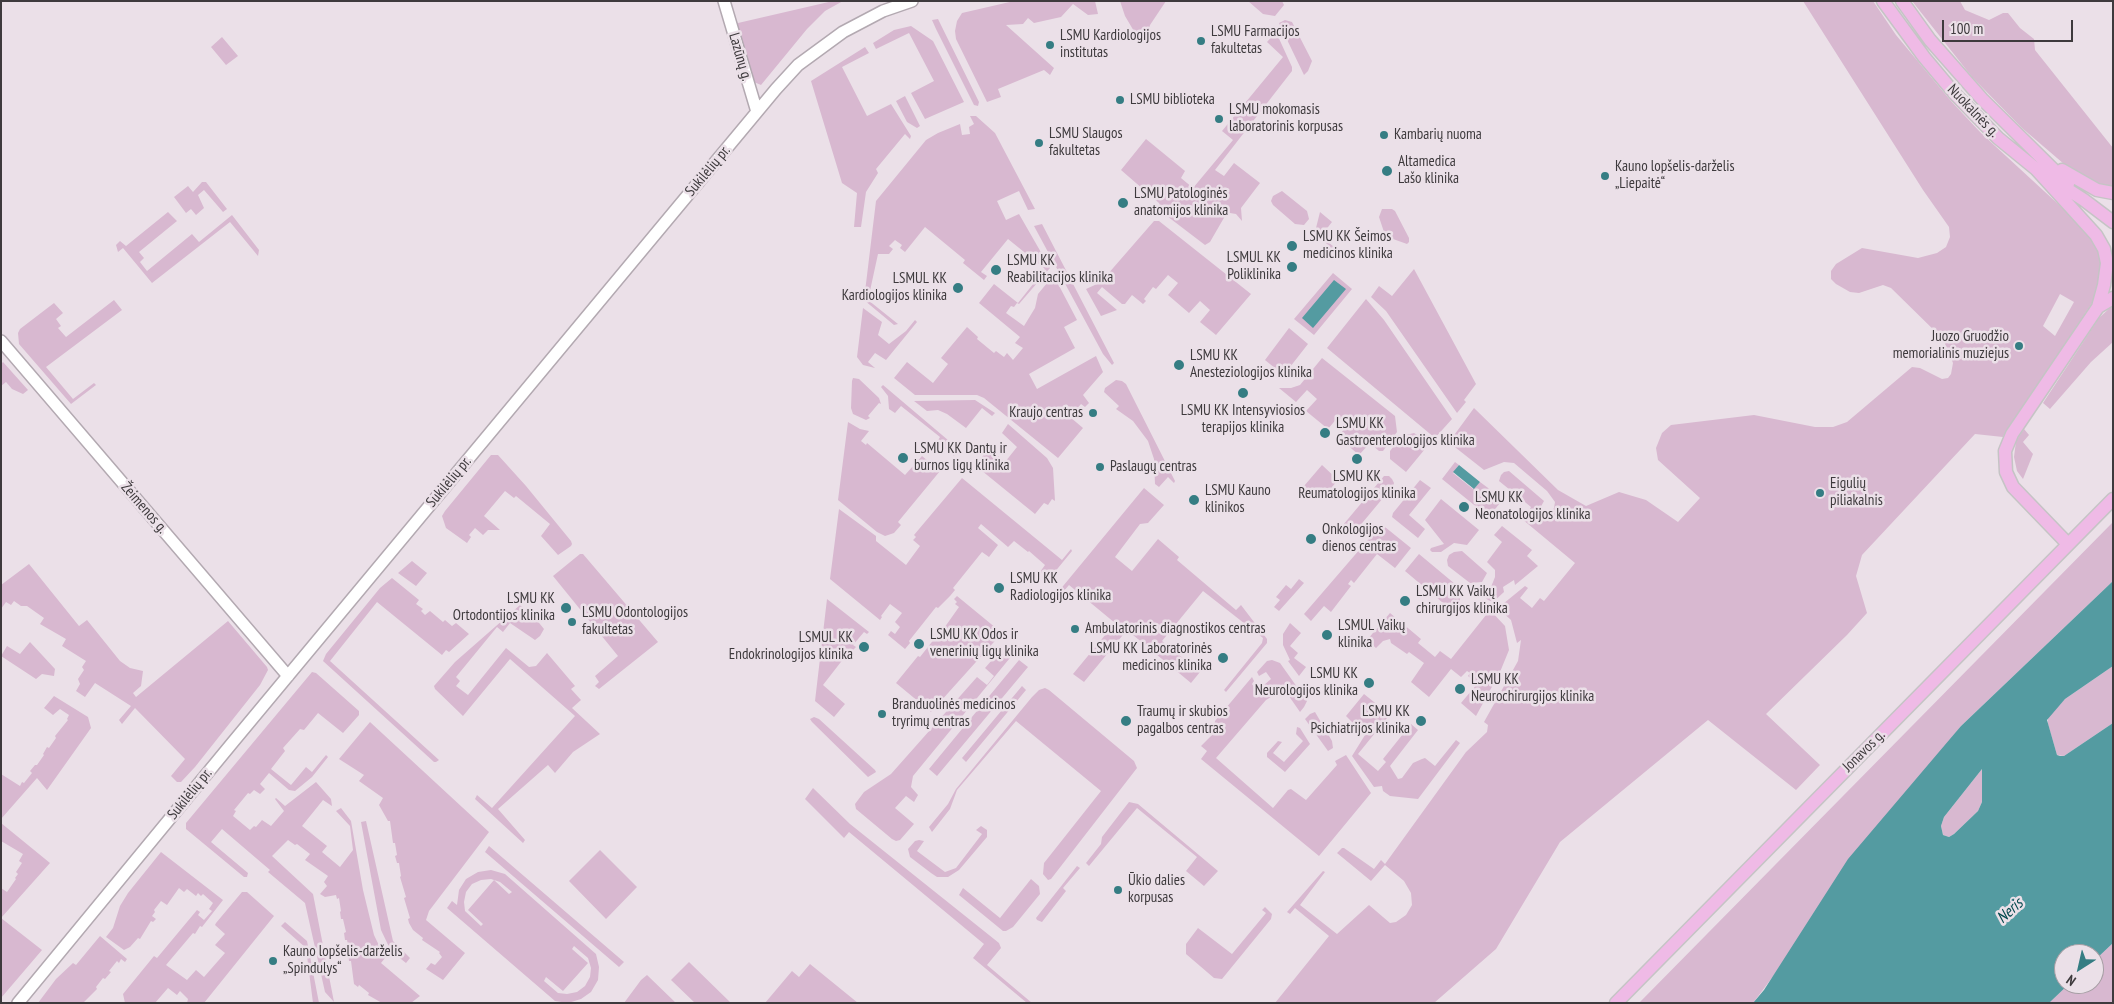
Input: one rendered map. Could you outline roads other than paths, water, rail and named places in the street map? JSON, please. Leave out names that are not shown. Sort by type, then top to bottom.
[{"type":"main road","name":"Lazūnų g.","points":[[724,1],[757,112]]},
{"type":"main road","name":"Sukilėlių pr.","points":[[18,1003],[798,65],[830,40],[873,16],[912,1]]},
{"type":"main road","name":"Nuokalnės g.","points":[[1883,1],[1924,57],[1955,94],[1998,138],[2040,165],[2113,222]]},
{"type":"main road","name":"Nuokalnės g.","points":[[1902,1],[1930,40],[2040,165]]},
{"type":"main road","points":[[2040,165],[2097,190],[2113,193]]},
{"type":"main road","points":[[2040,165],[2096,234],[2104,249],[2107,263],[2107,274],[2098,307],[2012,434],[2006,452],[2006,472],[2013,487],[2068,544]]},
{"type":"main road","points":[[2098,307],[2113,298]]},
{"type":"main road","name":"Žeimenos g.","points":[[1,341],[288,676]]},
{"type":"main road","name":"Jonavos g.","points":[[1616,1003],[2113,500]]},
{"type":"water","points":[[1334,280],[1346,289],[1313,328],[1302,318]]},
{"type":"water","points":[[1459,465],[1480,482],[1474,489],[1453,472]]},
{"type":"water","name":"Neris","points":[[2113,581],[2113,666],[2065,699],[2047,720],[2057,755],[2060,756],[2064,756],[2113,723],[2113,943],[2104,952],[2104,944],[2054,944],[2054,994],[2058,994],[2049,1003],[1753,1003],[1764,990],[1848,859],[1961,726]],"holes":[[[1982,769],[1982,802],[1978,811],[1954,834],[1949,837],[1943,835],[1941,826],[1944,817]]]},
{"type":"place","name":"LSMU Farmacijos fakultetas","points":[[1201,41]]},
{"type":"place","name":"LSMU Kardiologijos institutas","points":[[1050,45]]},
{"type":"place","name":"LSMU biblioteka","points":[[1120,100]]},
{"type":"place","name":"LSMU mokomasis laboratorinis korpusas","points":[[1219,119]]},
{"type":"place","name":"Kambarių nuoma","points":[[1384,135]]},
{"type":"place","name":"LSMU Slaugos fakultetas","points":[[1039,143]]},
{"type":"place","name":"Altamedica Lašo klinika","points":[[1387,171]]},
{"type":"place","name":"Kauno lopšelis-darželis „Liepaitė“","points":[[1605,176]]},
{"type":"place","name":"LSMU Patologinės anatomijos klinika","points":[[1123,203]]},
{"type":"place","name":"LSMU KK Šeimos medicinos klinika","points":[[1292,246]]},
{"type":"place","name":"LSMUL KK Poliklinika","points":[[1292,267]]},
{"type":"place","name":"LSMU KK Reabilitacijos klinika","points":[[996,270]]},
{"type":"place","name":"LSMUL KK Kardiologijos klinika","points":[[958,288]]},
{"type":"place","name":"Juozo Gruodžio memorialinis muziejus","points":[[2019,346]]},
{"type":"place","name":"LSMU KK Anesteziologijos klinika","points":[[1179,365]]},
{"type":"place","name":"LSMU KK Intensyviosios terapijos klinika","points":[[1243,393]]},
{"type":"place","name":"Kraujo centras","points":[[1093,413]]},
{"type":"place","name":"LSMU KK Gastroenterologijos klinika","points":[[1325,433]]},
{"type":"place","name":"LSMU KK Dantų ir burnos ligų klinika","points":[[903,458]]},
{"type":"place","name":"LSMU KK Reumatologijos klinika","points":[[1357,459]]},
{"type":"place","name":"Paslaugų centras","points":[[1100,467]]},
{"type":"place","name":"Eigulių piliakalnis","points":[[1820,493]]},
{"type":"place","name":"LSMU Kauno klinikos","points":[[1194,500]]},
{"type":"place","name":"LSMU KK Neonatologijos klinika","points":[[1464,507]]},
{"type":"place","name":"Onkologijos dienos centras","points":[[1311,539]]},
{"type":"place","name":"LSMU KK Radiologijos klinika","points":[[999,588]]},
{"type":"place","name":"LSMU KK Vaikų chirurgijos klinika","points":[[1405,601]]},
{"type":"place","name":"LSMU KK Ortodontijos klinika","points":[[566,608]]},
{"type":"place","name":"LSMU Odontologijos fakultetas","points":[[572,622]]},
{"type":"place","name":"Ambulatorinis diagnostikos centras","points":[[1075,629]]},
{"type":"place","name":"LSMUL Vaikų klinika","points":[[1327,635]]},
{"type":"place","name":"LSMU KK Odos ir venerinių ligų klinika","points":[[919,644]]},
{"type":"place","name":"LSMUL KK Endokrinologijos klinika","points":[[864,647]]},
{"type":"place","name":"LSMU KK Laboratorinės medicinos klinika","points":[[1223,658]]},
{"type":"place","name":"LSMU KK Neurologijos klinika","points":[[1369,683]]},
{"type":"place","name":"LSMU KK Neurochirurgijos klinika","points":[[1460,689]]},
{"type":"place","name":"Branduolinės medicinos tryrimų centras","points":[[882,714]]},
{"type":"place","name":"Traumų ir skubios pagalbos centras","points":[[1126,721]]},
{"type":"place","name":"LSMU KK Psichiatrijos klinika","points":[[1421,721]]},
{"type":"place","name":"Ūkio dalies korpusas","points":[[1118,890]]},
{"type":"place","name":"Kauno lopšelis-darželis „Spindulys“","points":[[273,961]]}]
